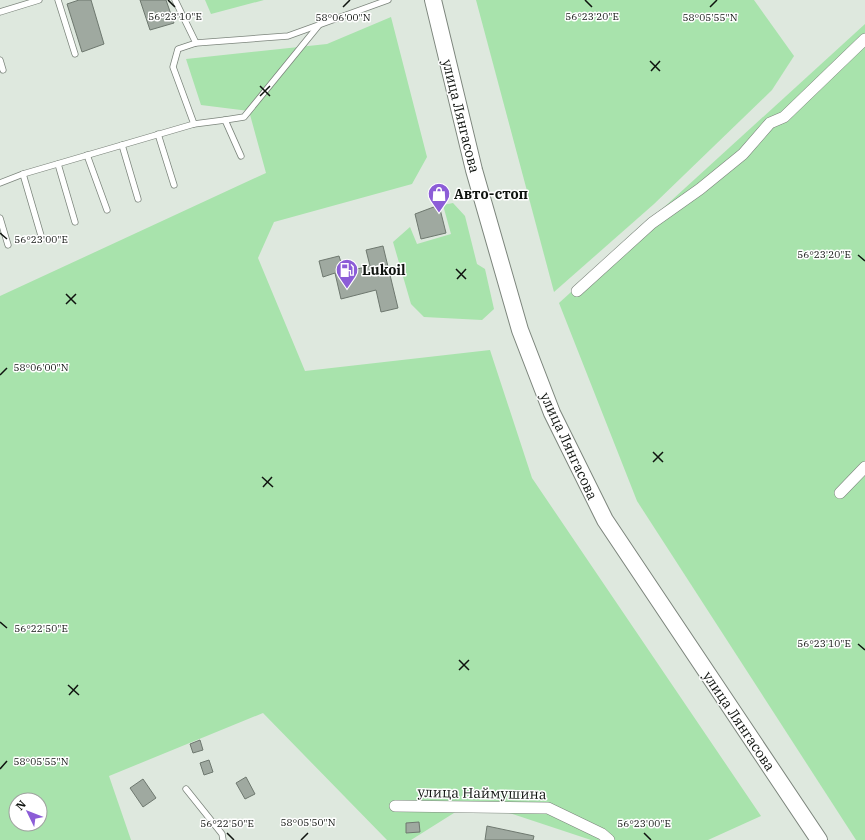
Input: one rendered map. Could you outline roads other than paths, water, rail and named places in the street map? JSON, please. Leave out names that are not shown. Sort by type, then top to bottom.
[{"type":"main road","name":"улица Лянгасова","points":[[433,0],[474,170],[511,299],[520,330],[552,413],[605,520],[819,840]]},
{"type":"street","points":[[577,291],[652,223],[700,189],[743,154],[770,123],[784,117],[865,38]]},
{"type":"street","points":[[840,493],[865,468]]},
{"type":"street","name":"улица Наймушина","points":[[395,806],[548,808],[602,834],[609,840]]},
{"type":"lane","points":[[0,12],[22,3],[39,0]]},
{"type":"lane","points":[[58,0],[75,54]]},
{"type":"lane","points":[[175,0],[196,43]]},
{"type":"lane","points":[[194,124],[173,67],[178,49],[196,43],[288,36],[388,0]]},
{"type":"lane","points":[[0,183],[23,174],[194,124],[244,117],[319,25]]},
{"type":"lane","points":[[0,60],[3,70]]},
{"type":"lane","points":[[225,120],[241,156]]},
{"type":"lane","points":[[158,134],[174,185]]},
{"type":"lane","points":[[122,145],[138,198]]},
{"type":"lane","points":[[87,155],[107,210]]},
{"type":"lane","points":[[58,164],[75,222]]},
{"type":"lane","points":[[23,174],[42,239]]},
{"type":"lane","points":[[0,218],[8,246]]},
{"type":"lane","points":[[186,789],[222,834],[223,840]]},
{"type":"place","name":"Авто-стоп","points":[[439,214]]},
{"type":"place","name":"Lukoil","points":[[347,290]]}]
